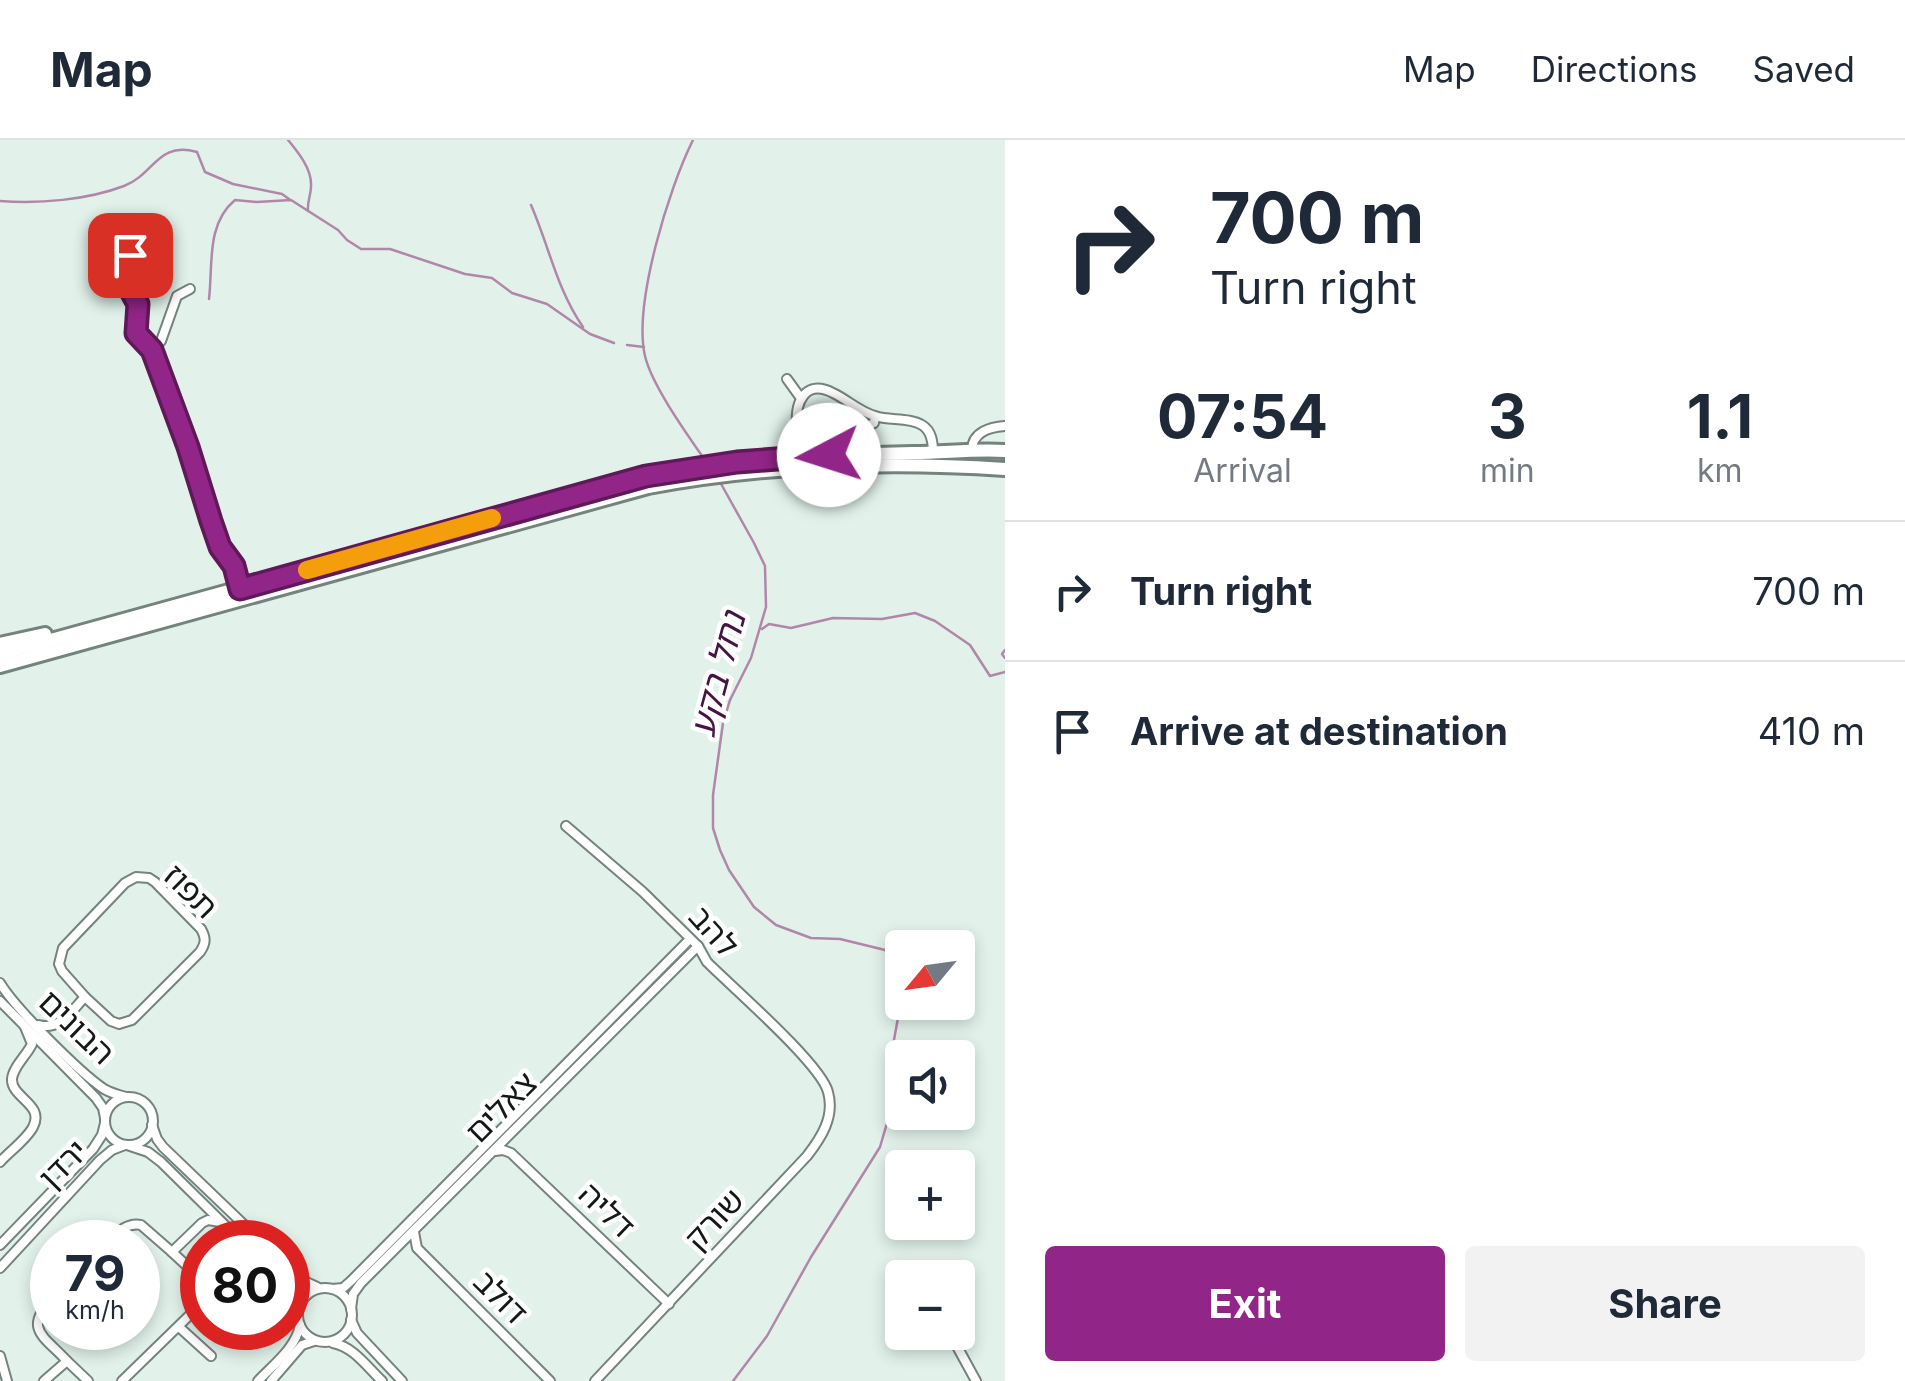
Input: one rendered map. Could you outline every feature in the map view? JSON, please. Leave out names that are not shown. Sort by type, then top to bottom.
[{"type":"highway","points":[[0,654],[599,488],[829,455],[972,449],[1005,452]]},
{"type":"highway","points":[[739,467],[928,464],[1005,469]]},
{"type":"highway","points":[[0,668],[685,474]]},
{"type":"highway","points":[[0,644],[199,600]]},
{"type":"street","points":[[110,248],[130,255],[126,275],[138,304],[136,333],[152,350],[220,547],[234,566],[240,589]]},
{"type":"street","points":[[152,350],[160,341],[177,296],[190,289]]},
{"type":"street","points":[[787,380],[800,397]]},
{"type":"street","points":[[875,416],[874,423],[863,429],[836,431],[804,428],[797,425],[796,419],[800,397],[812,389],[832,392],[857,410],[925,426],[932,439],[933,453]]},
{"type":"street","points":[[972,449],[978,434],[1005,426]]},
{"type":"street","name":"להב","points":[[566,826],[643,892],[820,1075]]},
{"type":"street","name":"תפוז","points":[[142,877],[155,882],[205,936],[205,944],[126,1023],[111,1022],[85,997],[62,971],[59,964],[63,948],[130,880],[142,877]]},
{"type":"street","name":"צאלים","points":[[350,1308],[356,1288],[683,961],[694,943]]},
{"type":"street","name":"צאלים","points":[[332,1290],[351,1282],[694,943]]},
{"type":"street","points":[[683,961],[707,962]]},
{"type":"street","name":"הבונים","points":[[0,983],[96,1098],[105,1120]]},
{"type":"street","points":[[35,1024],[57,1026],[85,997]]},
{"type":"street","name":"הבונים","points":[[2,1004],[100,1086],[126,1097]]},
{"type":"street","points":[[26,1056],[41,1050],[56,1052],[57,1026]]},
{"type":"street","points":[[0,1162],[36,1120],[34,1111],[13,1085],[12,1076],[32,1040],[25,1027]]},
{"type":"street","name":"שורק","points":[[595,1381],[815,1147],[830,1109],[820,1075]]},
{"type":"street","points":[[220,1220],[148,1152],[112,1138],[105,1120],[113,1103],[126,1097],[146,1104],[152,1114],[155,1136],[163,1147],[239,1220]]},
{"type":"street","name":"ירדן","points":[[0,1246],[92,1149],[105,1120]]},
{"type":"street","points":[[126,1145],[145,1139],[152,1126]]},
{"type":"street","points":[[511,1132],[508,1141],[512,1153]]},
{"type":"street","name":"ירדן","points":[[0,1268],[95,1164],[112,1150],[126,1145]]},
{"type":"street","points":[[489,1154],[501,1150],[512,1153]]},
{"type":"street","name":"דליה","points":[[512,1153],[668,1304]]},
{"type":"street","points":[[202,1203],[203,1220]]},
{"type":"street","points":[[415,1229],[417,1248]]},
{"type":"street","points":[[160,1242],[180,1259]]},
{"type":"street","points":[[172,1252],[180,1244]]},
{"type":"street","points":[[395,1249],[410,1244],[417,1248]]},
{"type":"street","name":"דולב","points":[[417,1248],[550,1381]]},
{"type":"street","points":[[310,1284],[344,1296],[357,1333],[402,1381]]},
{"type":"street","points":[[310,1293],[322,1288]]},
{"type":"street","points":[[329,1342],[341,1337],[351,1320]]},
{"type":"street","points":[[122,1381],[179,1327],[211,1356]]},
{"type":"street","points":[[310,1337],[351,1350],[382,1381]]},
{"type":"street","points":[[270,1381],[302,1345],[315,1340]]},
{"type":"street","points":[[57,1350],[88,1381]]},
{"type":"street","points":[[258,1381],[287,1350]]},
{"type":"street","points":[[959,1350],[976,1381]]},
{"type":"street","points":[[0,1356],[7,1381]]},
{"type":"street","points":[[44,1381],[67,1361]]},
{"type":"waterway","points":[[288,140],[309,173],[308,211]]},
{"type":"waterway","name":"נחל בקע","points":[[693,140],[656,246],[643,334],[645,356],[655,382],[707,463]]},
{"type":"waterway","points":[[0,201],[63,200],[110,191],[134,181],[164,155],[184,150],[197,152],[205,172],[289,199]]},
{"type":"waterway","points":[[209,299],[215,233],[226,210],[235,200],[291,200],[361,249],[390,249],[465,274],[492,278],[512,293],[547,304],[590,334],[614,343]]},
{"type":"waterway","points":[[531,205],[560,283],[583,327]]},
{"type":"waterway","points":[[627,345],[644,347]]},
{"type":"waterway","name":"נחל בקע","points":[[720,482],[765,566],[766,607],[751,658],[723,723],[713,795],[713,828],[720,850],[754,907],[776,925],[811,938],[840,939],[885,950]]},
{"type":"waterway","points":[[762,629],[769,624],[791,628],[833,618],[882,619],[915,613],[935,621],[970,645],[990,676],[1005,672]]},
{"type":"waterway","points":[[1005,650],[1005,658]]},
{"type":"waterway","name":"נחל בקע","points":[[733,1381],[767,1336],[880,1147],[887,1123],[889,1067],[898,1020]]},
{"type":"slow traffic","points":[[307,570],[492,518]]},
{"type":"route","points":[[130,255],[126,275],[138,304],[136,333],[152,350],[220,547],[234,566],[240,589],[646,476],[737,462],[829,455]]}]
